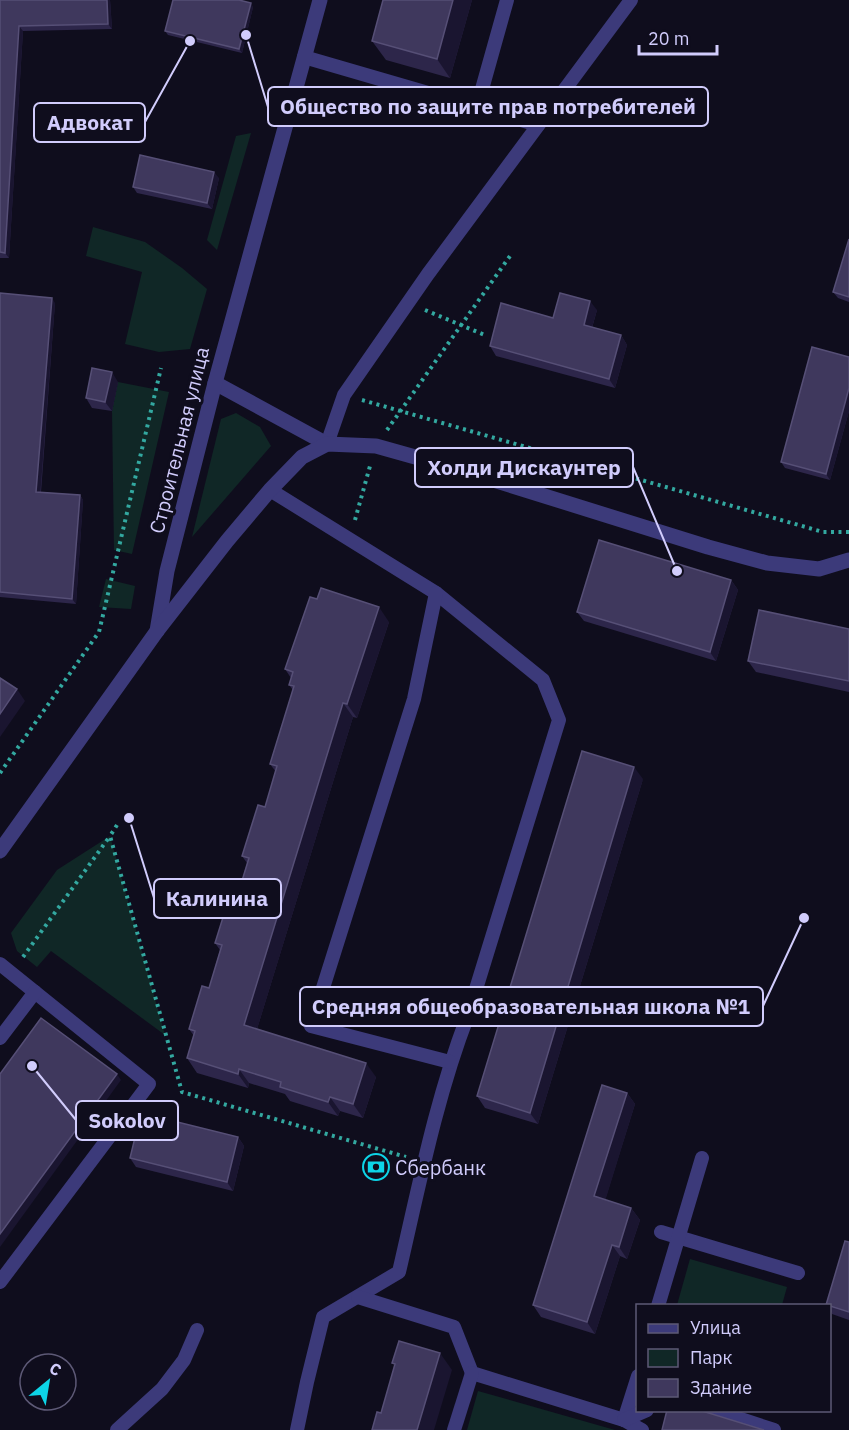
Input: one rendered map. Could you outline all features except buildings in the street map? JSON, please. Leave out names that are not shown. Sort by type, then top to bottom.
[{"type":"street","name":"Строительная улица","points":[[0,851],[157,631],[167,571],[215,382],[320,0]]},
{"type":"street","points":[[215,382],[327,444],[376,446],[767,563],[819,569],[849,560]]},
{"type":"street","points":[[157,631],[270,490],[302,457],[327,444]]},
{"type":"lane","points":[[477,107],[507,0]]},
{"type":"lane","points":[[327,444],[344,395],[408,303],[631,0]]},
{"type":"lane","points":[[304,57],[538,125]]},
{"type":"lane","points":[[270,490],[436,594],[543,680],[559,720],[468,1015],[450,1062],[399,1272],[323,1317],[297,1430]]},
{"type":"lane","points":[[436,594],[414,699],[311,1026],[450,1062]]},
{"type":"lane","points":[[0,963],[149,1084],[0,1282]]},
{"type":"lane","points":[[0,1038],[35,992]]},
{"type":"lane","points":[[658,1304],[702,1158]]},
{"type":"lane","points":[[661,1233],[798,1273]]},
{"type":"lane","points":[[358,1297],[454,1328],[472,1373],[454,1430]]},
{"type":"lane","points":[[117,1430],[162,1389],[184,1360],[197,1330]]},
{"type":"lane","points":[[472,1373],[624,1420],[642,1430]]},
{"type":"lane","points":[[624,1420],[636,1382]]},
{"type":"lane","points":[[624,1420],[642,1412]]},
{"type":"lane","points":[[719,1412],[774,1430]]},
{"type":"path","points":[[349,540],[376,446],[510,256]]},
{"type":"path","points":[[408,303],[487,336]]},
{"type":"path","points":[[0,773],[99,632],[161,368]]},
{"type":"path","points":[[344,395],[401,409],[823,532],[849,532]]},
{"type":"path","points":[[12,973],[117,825]]},
{"type":"path","points":[[110,836],[182,1092],[424,1162]]},
{"type":"green space","points":[[251,133],[217,250],[207,240],[236,136]]},
{"type":"green space","points":[[93,227],[145,242],[207,289],[190,349],[159,352],[125,344],[142,272],[86,256]]},
{"type":"green space","points":[[118,382],[169,392],[132,554],[114,550],[112,411]]},
{"type":"green space","points":[[236,413],[260,427],[271,446],[192,537],[221,419]]},
{"type":"green space","points":[[106,579],[135,586],[131,609],[99,607]]},
{"type":"green space","points":[[110,836],[165,1035],[51,951],[37,967],[17,951],[11,933],[57,870]]},
{"type":"green space","points":[[690,1259],[787,1287],[782,1304],[677,1304]]},
{"type":"green space","points":[[478,1391],[615,1430],[467,1430]]},
{"type":"place","name":"Общество по защите прав потребителей","points":[[246,35]]},
{"type":"place","name":"Адвокат","points":[[190,41]]},
{"type":"place","name":"Холди Дискаунтер","points":[[677,571]]},
{"type":"place","name":"Калинина","points":[[129,818]]},
{"type":"place","name":"Средняя общеобразовательная школа №1","points":[[804,918]]},
{"type":"place","name":"Sokolov","points":[[32,1066]]},
{"type":"place","name":"Сбербанк","points":[[376,1167]]}]
